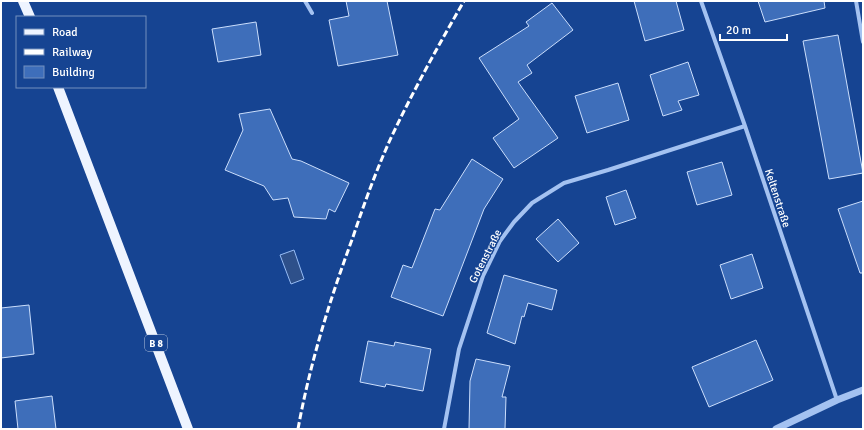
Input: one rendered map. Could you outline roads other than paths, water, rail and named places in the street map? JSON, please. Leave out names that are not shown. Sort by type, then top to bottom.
[{"type":"main road","points":[[23,1],[30,16]]},
{"type":"main road","name":"B 8","points":[[58,88],[188,429]]},
{"type":"street","points":[[305,1],[312,13]]},
{"type":"street","name":"Keltenstraße","points":[[701,1],[745,126],[837,400]]},
{"type":"street","points":[[856,1],[863,42]]},
{"type":"street","name":"Gotenstraße","points":[[444,429],[459,349],[483,276],[500,241],[514,222],[532,203],[564,183],[745,126]]},
{"type":"street","points":[[776,429],[837,400],[863,390]]},
{"type":"water","points":[[294,250],[304,279],[291,284],[280,255]]},
{"type":"railway","points":[[298,429],[308,380],[321,332],[361,212],[390,140],[407,105],[464,1]]}]
